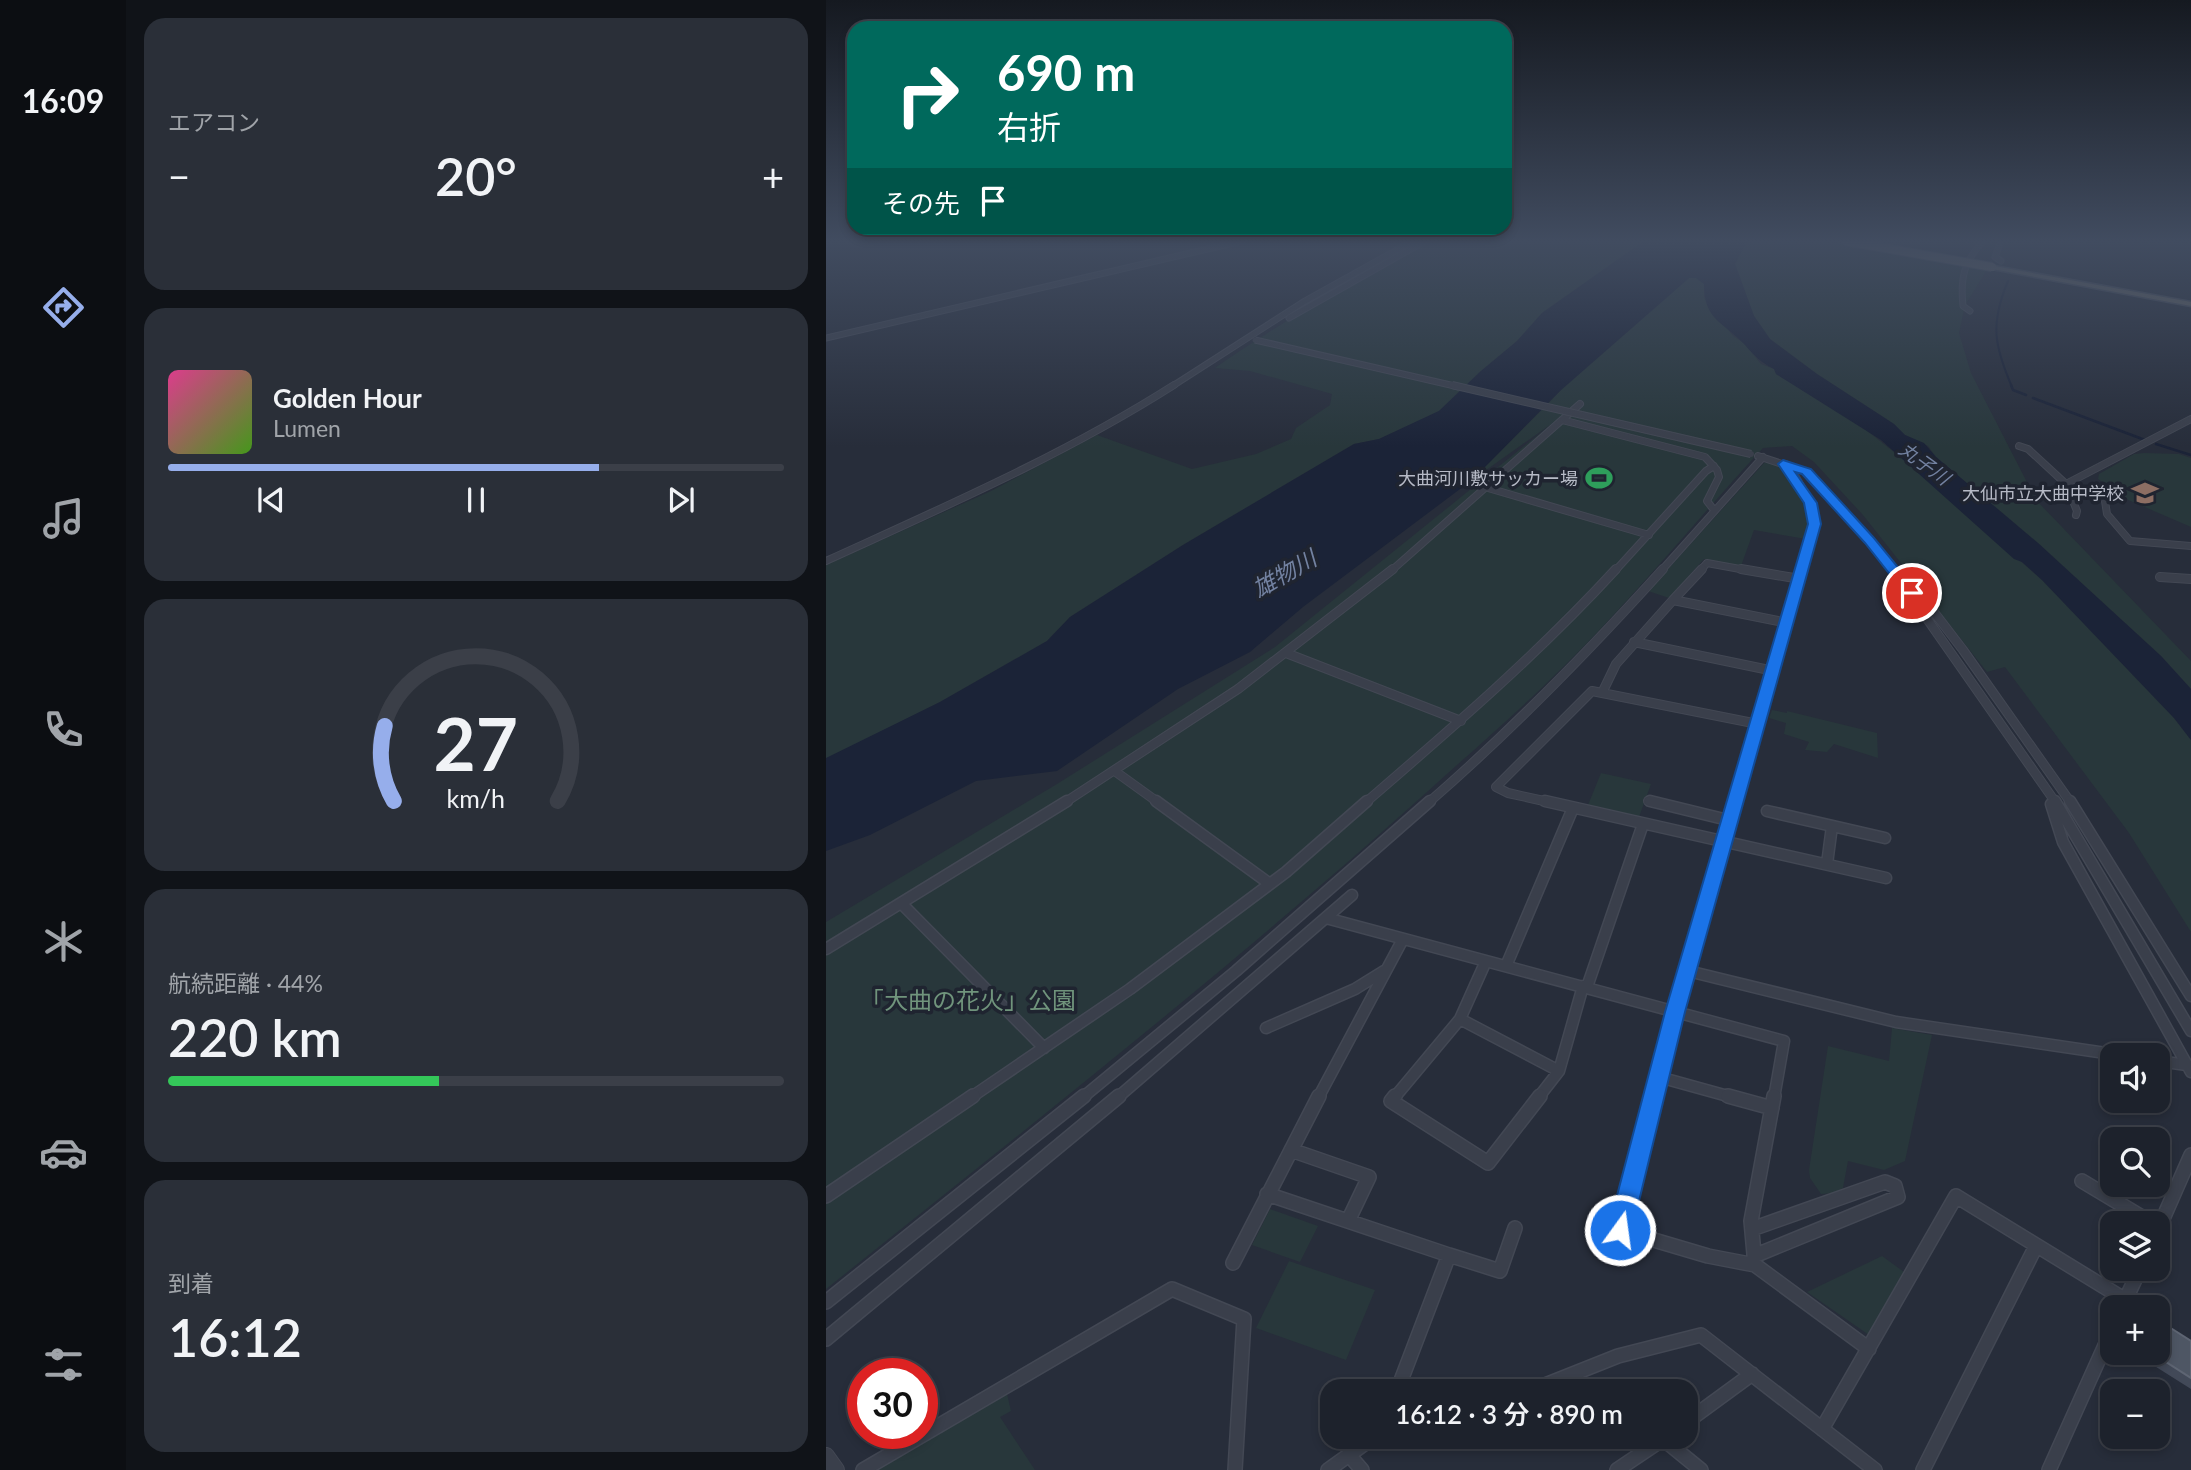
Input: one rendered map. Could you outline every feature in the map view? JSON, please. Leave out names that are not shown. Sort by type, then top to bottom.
[{"type":"street","points":[[826,338],[948,310]]},
{"type":"street","points":[[826,561],[981,490],[1070,444],[1252,340],[1293,310]]},
{"type":"street","points":[[1263,330],[1305,310]]},
{"type":"street","points":[[1252,340],[1757,455],[1806,472],[1869,540],[1912,593],[2046,789],[2129,923],[2191,1031]]},
{"type":"street","points":[[826,949],[1116,772],[1240,688],[1401,562],[1580,404]]},
{"type":"street","points":[[1562,420],[1697,453],[1714,466],[1719,477],[1707,501],[1714,510]]},
{"type":"street","points":[[2066,484],[2189,423]]},
{"type":"street","points":[[2020,446],[2028,449],[2066,484],[2076,515]]},
{"type":"street","points":[[826,1302],[974,1186],[1198,1002],[1465,771],[1617,620],[1714,510],[1757,455]]},
{"type":"street","points":[[1752,1229],[1885,1182],[1895,1186],[1898,1196],[1890,1202],[1755,1260],[1708,1256],[1620,1230],[1675,1012],[1726,841],[1814,524],[1813,511],[1783,464]]},
{"type":"street","points":[[826,1196],[1130,989],[1270,884],[1461,721],[1572,617],[1706,471],[1714,466]]},
{"type":"street","points":[[1488,488],[1649,535]]},
{"type":"street","points":[[2103,488],[2107,514],[2130,541],[2191,546]]},
{"type":"street","points":[[1602,693],[1616,664],[1707,563],[1800,579]]},
{"type":"street","points":[[2160,577],[2191,579]]},
{"type":"street","points":[[1912,593],[1927,603],[2013,715],[2082,817],[2191,996]]},
{"type":"street","points":[[1673,600],[1788,623]]},
{"type":"street","points":[[1634,642],[1774,671]]},
{"type":"street","points":[[1286,653],[1461,721]]},
{"type":"street","points":[[1758,724],[1592,691],[1496,787],[1508,793],[1886,877]]},
{"type":"street","points":[[1116,772],[1270,884]]},
{"type":"street","points":[[2046,789],[2063,842],[2189,1069]]},
{"type":"street","points":[[1648,801],[1731,821]]},
{"type":"street","points":[[1506,966],[1573,808]]},
{"type":"street","points":[[1767,811],[1885,838]]},
{"type":"street","points":[[1486,961],[1460,1019],[1391,1101],[1488,1163],[1559,1071],[1585,987],[1643,824]]},
{"type":"street","points":[[1826,864],[1832,826]]},
{"type":"street","points":[[826,1339],[1110,1104],[1352,895]]},
{"type":"street","points":[[901,903],[1044,1048]]},
{"type":"street","points":[[1325,918],[1784,1041],[1752,1229],[1755,1260],[1869,1349]]},
{"type":"street","points":[[1233,1263],[1403,939]]},
{"type":"street","points":[[1266,1028],[1355,989],[1385,970]]},
{"type":"street","points":[[1688,971],[1896,1022],[2100,1052]]},
{"type":"street","points":[[1460,1019],[1559,1071]]},
{"type":"street","points":[[2170,1064],[2189,1069]]},
{"type":"street","points":[[1659,1077],[1772,1108]]},
{"type":"street","points":[[1291,1150],[1369,1177],[1348,1221]]},
{"type":"street","points":[[2165,1211],[2191,1155]]},
{"type":"street","points":[[2082,1181],[2131,1211]]},
{"type":"street","points":[[1267,1194],[1500,1271],[1515,1228]]},
{"type":"street","points":[[1822,1429],[1956,1196],[2112,1295]]},
{"type":"street","points":[[1923,1470],[2036,1246]]},
{"type":"street","points":[[1402,1379],[1449,1255]]},
{"type":"street","points":[[863,1470],[1172,1289],[1244,1319],[1235,1470]]},
{"type":"street","points":[[1560,1379],[1618,1356],[1701,1335],[1875,1470]]},
{"type":"street","points":[[2049,1470],[2100,1357]]},
{"type":"street","points":[[1698,1413],[1752,1374]]},
{"type":"street","points":[[1328,1470],[1357,1449]]},
{"type":"street","points":[[1617,1470],[1648,1449]]},
{"type":"street","points":[[1677,1449],[1701,1470]]},
{"type":"street","points":[[1349,1455],[1362,1470]]},
{"type":"street","points":[[826,1456],[836,1470]]},
{"type":"green space","points":[[1306,310],[1547,310],[1517,341],[1439,411],[1379,439],[1354,444],[1183,545],[1070,617],[1047,641],[940,702],[826,759],[826,565],[991,491],[1097,435],[1192,469],[1256,454],[1291,439],[1296,428],[1330,405],[1332,394],[1250,371],[1215,368]]},
{"type":"green space","name":"「大曲の花火」公園","points":[[1653,310],[1713,310],[1733,336],[1744,343],[1761,364],[1774,369],[1776,374],[1855,421],[1924,476],[2042,580],[2174,718],[2191,740],[2191,932],[2129,833],[2005,667],[1987,672],[1863,515],[1814,462],[1792,446],[1763,448],[1614,615],[1495,731],[1354,857],[1205,983],[826,1289],[826,922],[1057,784],[1275,647],[1554,422],[1472,480],[1561,390]]},
{"type":"green space","points":[[1752,310],[1964,310],[1959,333],[1971,373],[2036,500],[2191,661],[2191,689],[2161,656],[2038,543],[1936,457],[1928,446],[1905,435],[1894,424],[1817,374],[1770,339]]},
{"type":"green space","name":"大仙市立大曲中学校","points":[[2134,454],[2179,454],[2191,458],[2191,527],[2126,499],[2098,479],[2099,474]]},
{"type":"green space","points":[[1769,462],[1789,474],[1801,493],[1807,516],[1806,539],[1754,530],[1741,566],[1704,559],[1669,598],[1648,591],[1764,463]]},
{"type":"green space","points":[[1772,710],[1787,711],[1877,733],[1878,758],[1834,744],[1827,752],[1805,750],[1809,742],[1784,734],[1786,723],[1769,718]]},
{"type":"green space","points":[[1601,773],[1651,784],[1639,817],[1588,805]]},
{"type":"green space","points":[[1892,1028],[1932,1035],[1905,1161],[1884,1170],[1848,1161],[1843,1188],[1835,1193],[1821,1194],[1810,1178],[1809,1170],[1828,1046],[1889,1061]]},
{"type":"green space","points":[[1270,1209],[1318,1226],[1300,1262],[1252,1245]]},
{"type":"green space","points":[[1882,1256],[1904,1272],[1869,1335],[1807,1292]]},
{"type":"green space","points":[[1289,1261],[1375,1290],[1346,1360],[1256,1328]]},
{"type":"green space","points":[[1007,1394],[1011,1411],[1000,1417],[1035,1470],[878,1470],[914,1449],[938,1449],[938,1435]]},
{"type":"water","name":"雄物川","points":[[1547,310],[1653,310],[1561,390],[1472,480],[1303,607],[1250,652],[1178,689],[1057,771],[976,781],[870,835],[826,851],[826,758],[940,702],[1047,641],[1070,617],[1183,545],[1354,444],[1379,439],[1439,411],[1517,341]]},
{"type":"water","name":"丸子川","points":[[1709,310],[1752,310],[1770,339],[1817,374],[1894,424],[1905,435],[1924,443],[1936,457],[2038,543],[2161,656],[2191,689],[2191,740],[2174,718],[2022,562],[2014,559],[1881,440],[1776,374],[1774,369],[1758,358]]},
{"type":"building","points":[[2170,1328],[2191,1341],[2191,1378],[2170,1365]]},
{"type":"waterway","points":[[1998,310],[1998,346],[2012,387]]},
{"type":"waterway","points":[[2011,385],[2013,390],[2026,395]]},
{"type":"waterway","points":[[2033,398],[2145,440]]},
{"type":"waterway","points":[[2156,444],[2191,455]]},
{"type":"place","name":"大曲河川敷サッカー場","points":[[1599,478]]},
{"type":"place","name":"大仙市立大曲中学校","points":[[2145,493]]},
{"type":"route","points":[[1620,1230],[1675,1012],[1814,524],[1811,503],[1790,470],[1783,464],[1806,472],[1869,540],[1912,593]]}]
